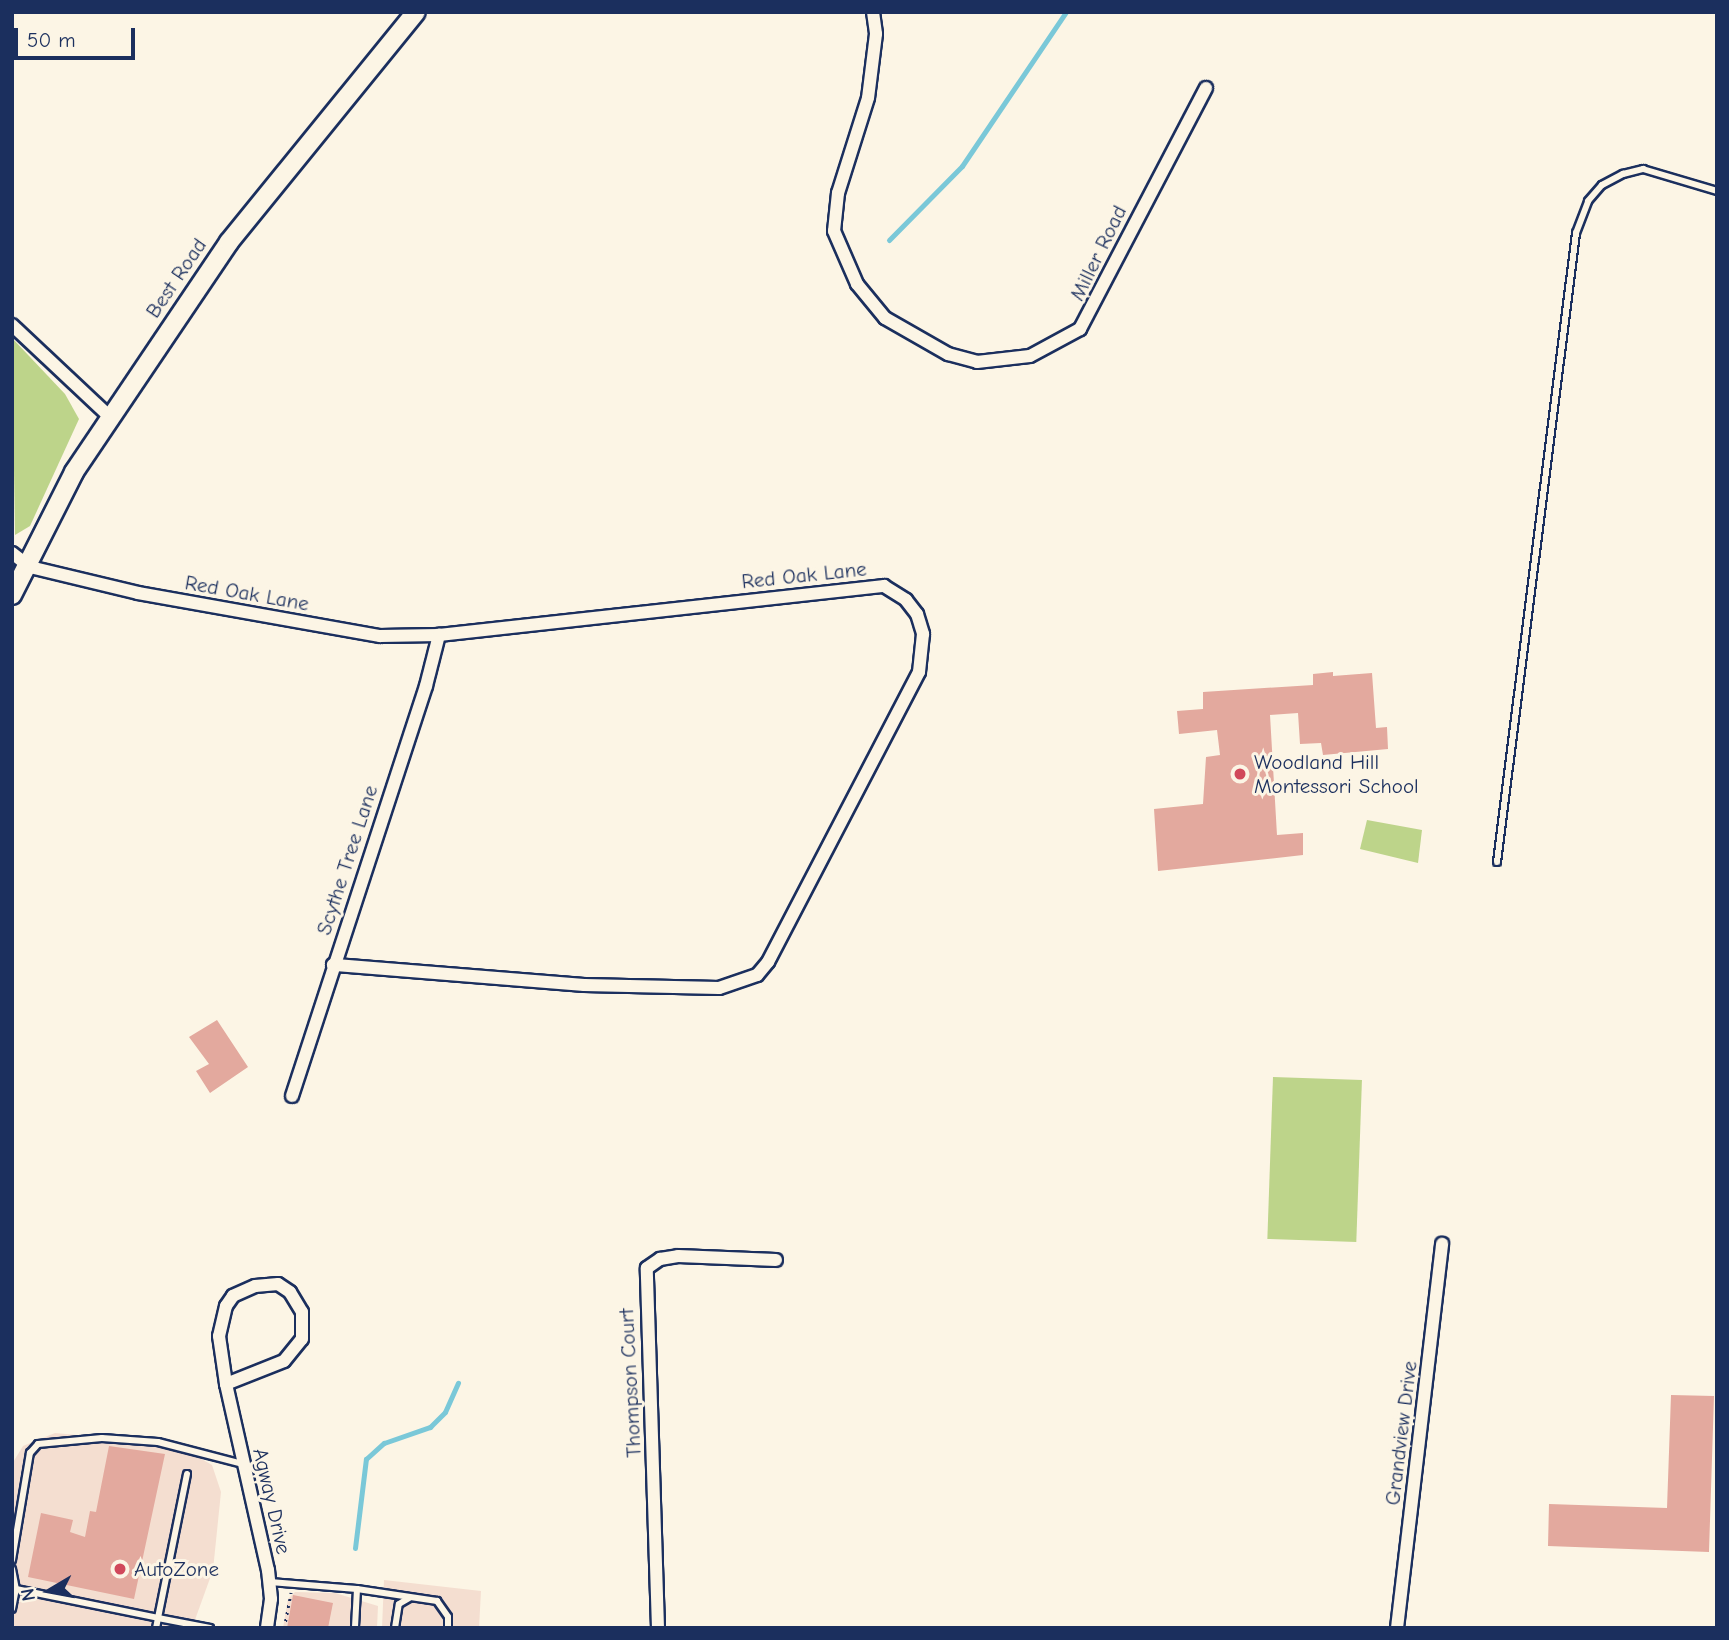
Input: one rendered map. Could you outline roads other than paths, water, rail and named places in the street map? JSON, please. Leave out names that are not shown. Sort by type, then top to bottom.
[{"type":"street","name":"Best Road","points":[[12,595],[30,567],[74,472],[109,416],[229,242],[416,12]]},
{"type":"street","name":"Miller Road","points":[[873,12],[876,34],[868,98],[838,192],[834,231],[857,284],[885,318],[948,354],[977,362],[1030,356],[1080,329],[1206,88]]},
{"type":"street","points":[[12,325],[109,416]]},
{"type":"street","points":[[12,553],[30,567]]},
{"type":"street","name":"Red Oak Lane","points":[[30,567],[138,593],[380,636],[439,635],[884,586],[906,600],[916,614],[923,652],[919,672],[768,962],[739,985],[584,985],[333,965]]},
{"type":"street","name":"Scythe Tree Lane","points":[[292,1096],[426,686],[439,635]]},
{"type":"street","name":"Grandview Drive","points":[[1397,1628],[1442,1244]]},
{"type":"street","name":"Thompson Court","points":[[658,1628],[647,1268],[660,1259],[678,1256],[776,1260]]},
{"type":"street","name":"Agway Drive","points":[[226,1384],[284,1362],[302,1339],[302,1312],[290,1292],[278,1284],[242,1290],[226,1306],[219,1336],[226,1384],[270,1583],[267,1628]]},
{"type":"lane","points":[[1497,862],[1576,233],[1588,201],[1602,185],[1623,174],[1643,169],[1717,191]]},
{"type":"lane","points":[[12,1560],[30,1453],[38,1444],[102,1438],[158,1442],[243,1464]]},
{"type":"lane","points":[[156,1628],[187,1474]]},
{"type":"lane","points":[[12,1569],[16,1589],[12,1609]]},
{"type":"lane","points":[[270,1583],[357,1589],[437,1601],[448,1617],[448,1628]]},
{"type":"lane","points":[[16,1589],[211,1628]]},
{"type":"lane","points":[[355,1628],[357,1589]]},
{"type":"lane","points":[[395,1628],[399,1604],[409,1598]]},
{"type":"waterway","points":[[889,240],[962,166],[1066,12]]},
{"type":"waterway","points":[[355,1548],[366,1459],[384,1443],[430,1427],[445,1412],[458,1383]]},
{"type":"place","name":"Woodland Hill Montessori School","points":[[1240,774]]},
{"type":"place","name":"AutoZone","points":[[120,1569]]}]
